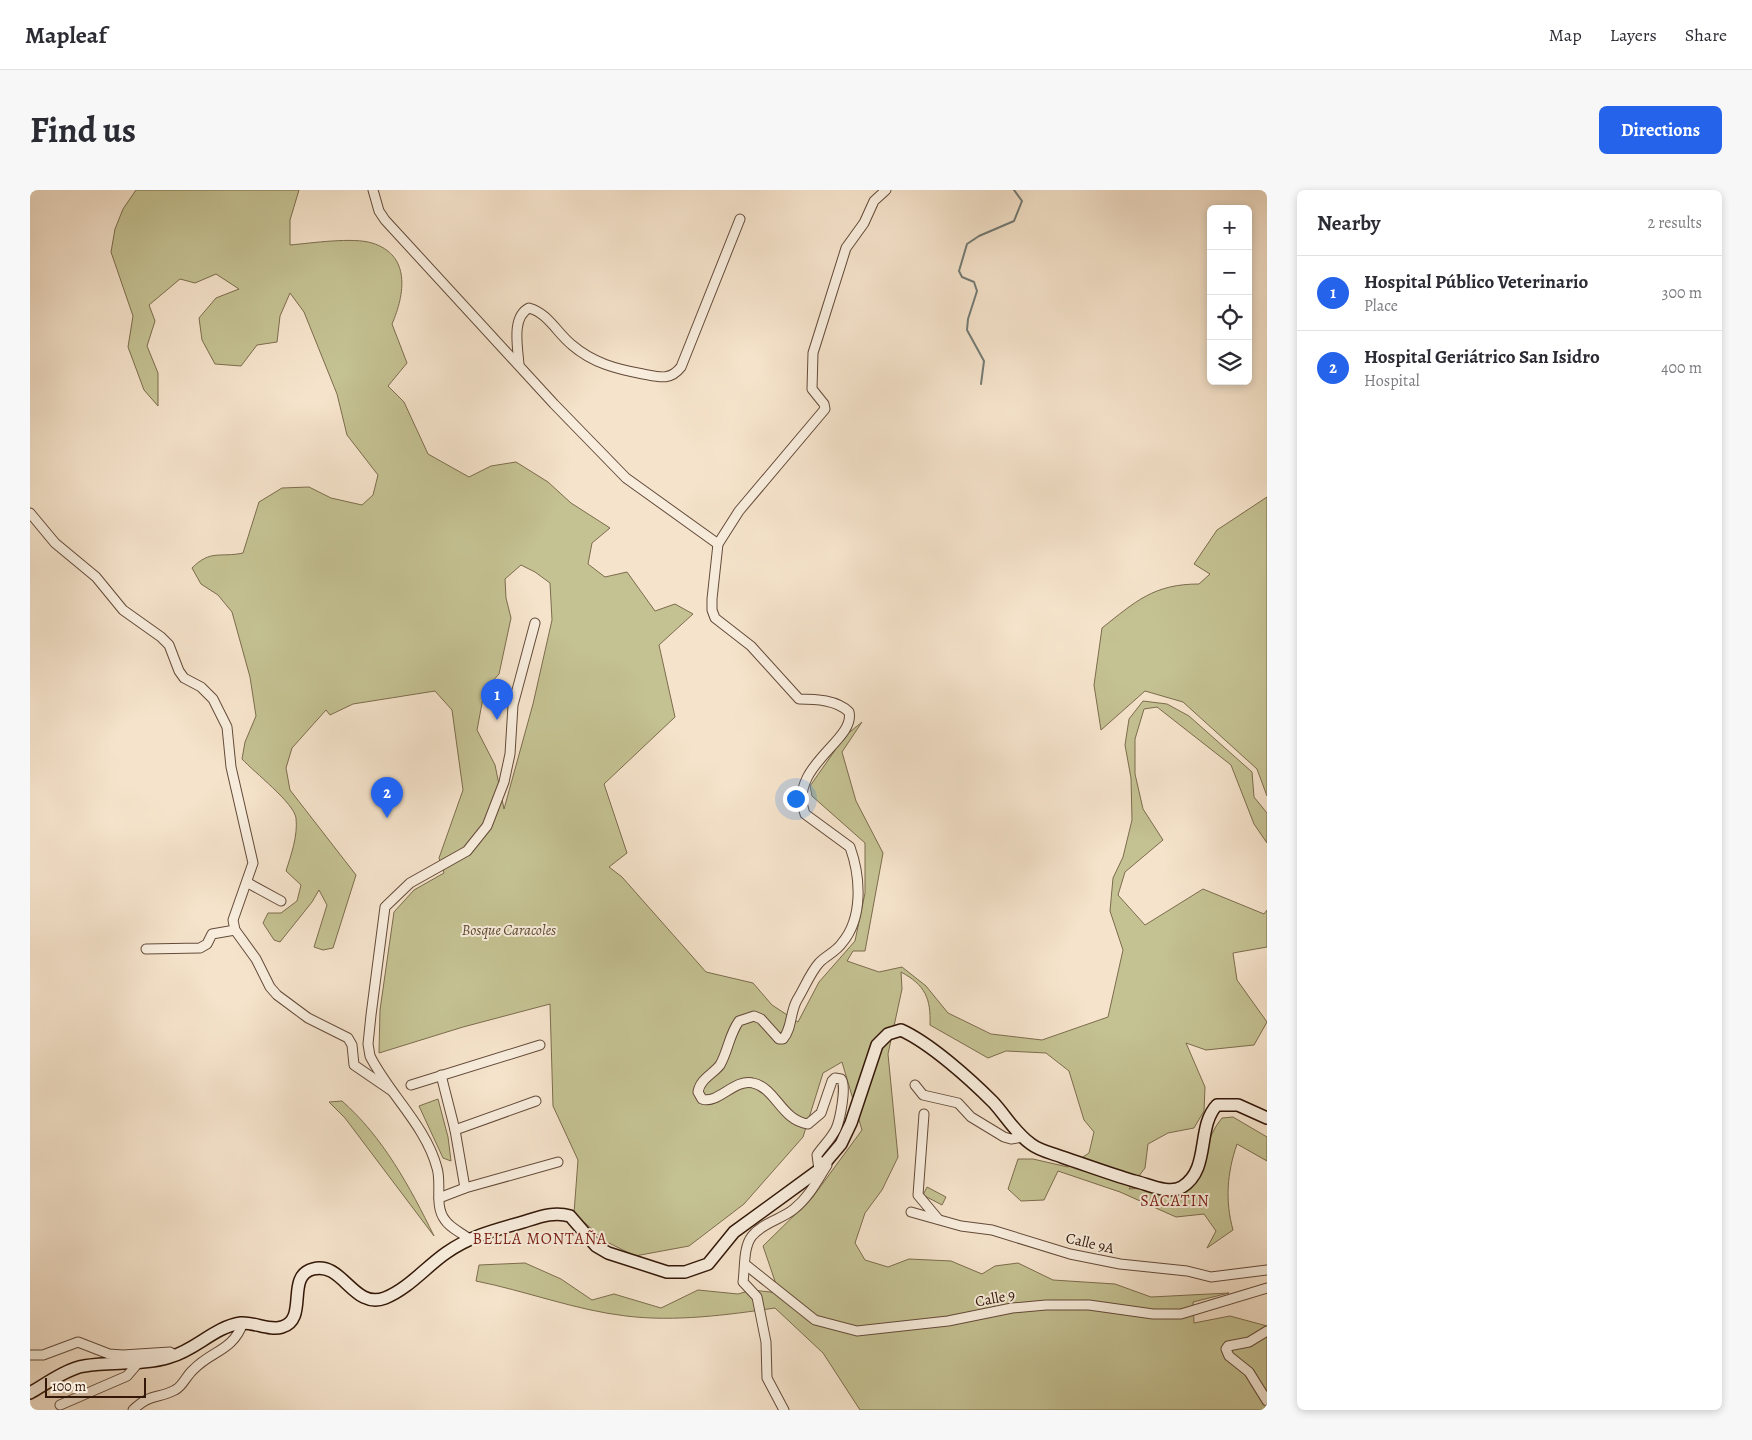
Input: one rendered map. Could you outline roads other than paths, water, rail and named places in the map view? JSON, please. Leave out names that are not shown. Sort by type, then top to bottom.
[{"type":"main road","points":[[30,1393],[79,1367],[160,1360],[176,1355],[224,1328],[243,1323],[280,1328],[287,1325],[295,1315],[298,1284],[306,1272],[314,1268],[331,1270],[357,1293],[370,1300],[378,1300],[397,1292],[445,1254],[469,1239],[550,1214],[570,1216],[596,1246],[608,1253],[667,1272],[685,1272],[708,1264],[734,1232],[819,1170],[840,1144],[851,1123],[877,1045],[888,1034],[901,1030],[915,1036],[982,1092],[1023,1137],[1042,1150],[1100,1170],[1174,1190],[1182,1187],[1193,1174],[1203,1148],[1208,1116],[1217,1105],[1238,1105],[1267,1118]]},
{"type":"street","points":[[373,190],[379,211],[385,220],[626,478],[718,544]]},
{"type":"street","points":[[819,1170],[817,1155],[831,1138],[839,1120],[844,1085],[841,1079],[835,1078],[832,1081],[821,1113],[808,1124],[800,1123],[792,1118],[766,1090],[754,1083],[737,1085],[710,1100],[702,1099],[698,1092],[701,1082],[722,1062],[729,1038],[739,1021],[754,1016],[761,1019],[779,1039],[783,1039],[787,1035],[795,1004],[819,963],[841,945],[852,931],[858,907],[858,895],[850,847],[840,838],[811,820],[805,814],[801,805],[802,786],[846,727],[850,717],[849,712],[840,706],[820,700],[800,699],[751,646],[715,618],[712,610],[712,598],[718,544],[739,511],[825,409],[824,404],[811,385],[813,353],[846,248],[864,223],[874,201],[886,190]]},
{"type":"street","points":[[519,365],[518,318],[522,311],[528,308],[543,314],[570,344],[590,359],[616,369],[663,378],[674,375],[681,367],[740,218]]},
{"type":"street","points":[[30,513],[55,543],[96,577],[123,610],[161,637],[169,645],[179,671],[184,678],[200,687],[213,699],[227,727],[231,767],[253,864],[248,883],[233,920],[234,930],[256,959],[270,987],[277,995],[308,1018],[348,1038],[352,1044],[354,1065],[392,1091]]},
{"type":"street","points":[[469,1239],[444,1219],[439,1198],[438,1168],[415,1124],[376,1068],[370,1056],[368,1044],[385,907],[410,883],[467,851],[487,826],[508,764],[513,705],[535,623]]},
{"type":"street","points":[[248,883],[281,901]]},
{"type":"street","points":[[146,949],[200,948],[207,944],[212,934],[234,930]]},
{"type":"street","points":[[411,1085],[540,1045]]},
{"type":"street","points":[[442,1075],[455,1130],[465,1188]]},
{"type":"street","points":[[914,1085],[923,1095],[958,1104],[971,1117],[1004,1137],[1011,1139],[1023,1137]]},
{"type":"street","points":[[455,1130],[536,1101]]},
{"type":"street","points":[[924,1114],[918,1195],[940,1221]]},
{"type":"street","points":[[784,1410],[767,1378],[766,1342],[757,1297],[743,1282],[747,1245],[751,1237],[759,1230],[793,1210],[809,1196],[840,1144]]},
{"type":"street","points":[[439,1198],[465,1188],[558,1162]]},
{"type":"street","name":"Calle 9A","points":[[911,1212],[961,1226],[992,1230],[1070,1254],[1120,1264],[1187,1271],[1219,1277],[1267,1270]]},
{"type":"street","name":"Calle 9","points":[[746,1265],[816,1320],[857,1331],[948,1321],[1012,1308],[1046,1305],[1089,1306],[1153,1314],[1181,1314],[1267,1288]]},
{"type":"street","points":[[133,1410],[142,1401],[152,1396],[175,1390],[198,1365],[232,1344],[238,1336],[243,1323]]},
{"type":"street","points":[[1267,1331],[1250,1342],[1228,1346],[1226,1349],[1229,1356],[1250,1372],[1267,1401]]},
{"type":"street","points":[[30,1355],[43,1355],[78,1342],[109,1354],[170,1352],[176,1355]]},
{"type":"street","points":[[60,1405],[127,1376],[139,1362]]},
{"type":"waterway","points":[[981,384],[984,361],[967,330],[968,319],[977,291],[974,282],[962,277],[959,271],[967,244],[979,236],[1014,221],[1022,201],[1014,190]]},
{"type":"place","name":"Hospital Público Veterinario","points":[[497,720]]},
{"type":"place","name":"Hospital Geriátrico San Isidro","points":[[387,818]]},
{"type":"district","name":"SACATIN","points":[[1175,1200]]},
{"type":"district","name":"BELLA MONTAÑA","points":[[540,1238]]},
{"type":"park label","name":"Bosque Caracoles","points":[[509,930]]}]
